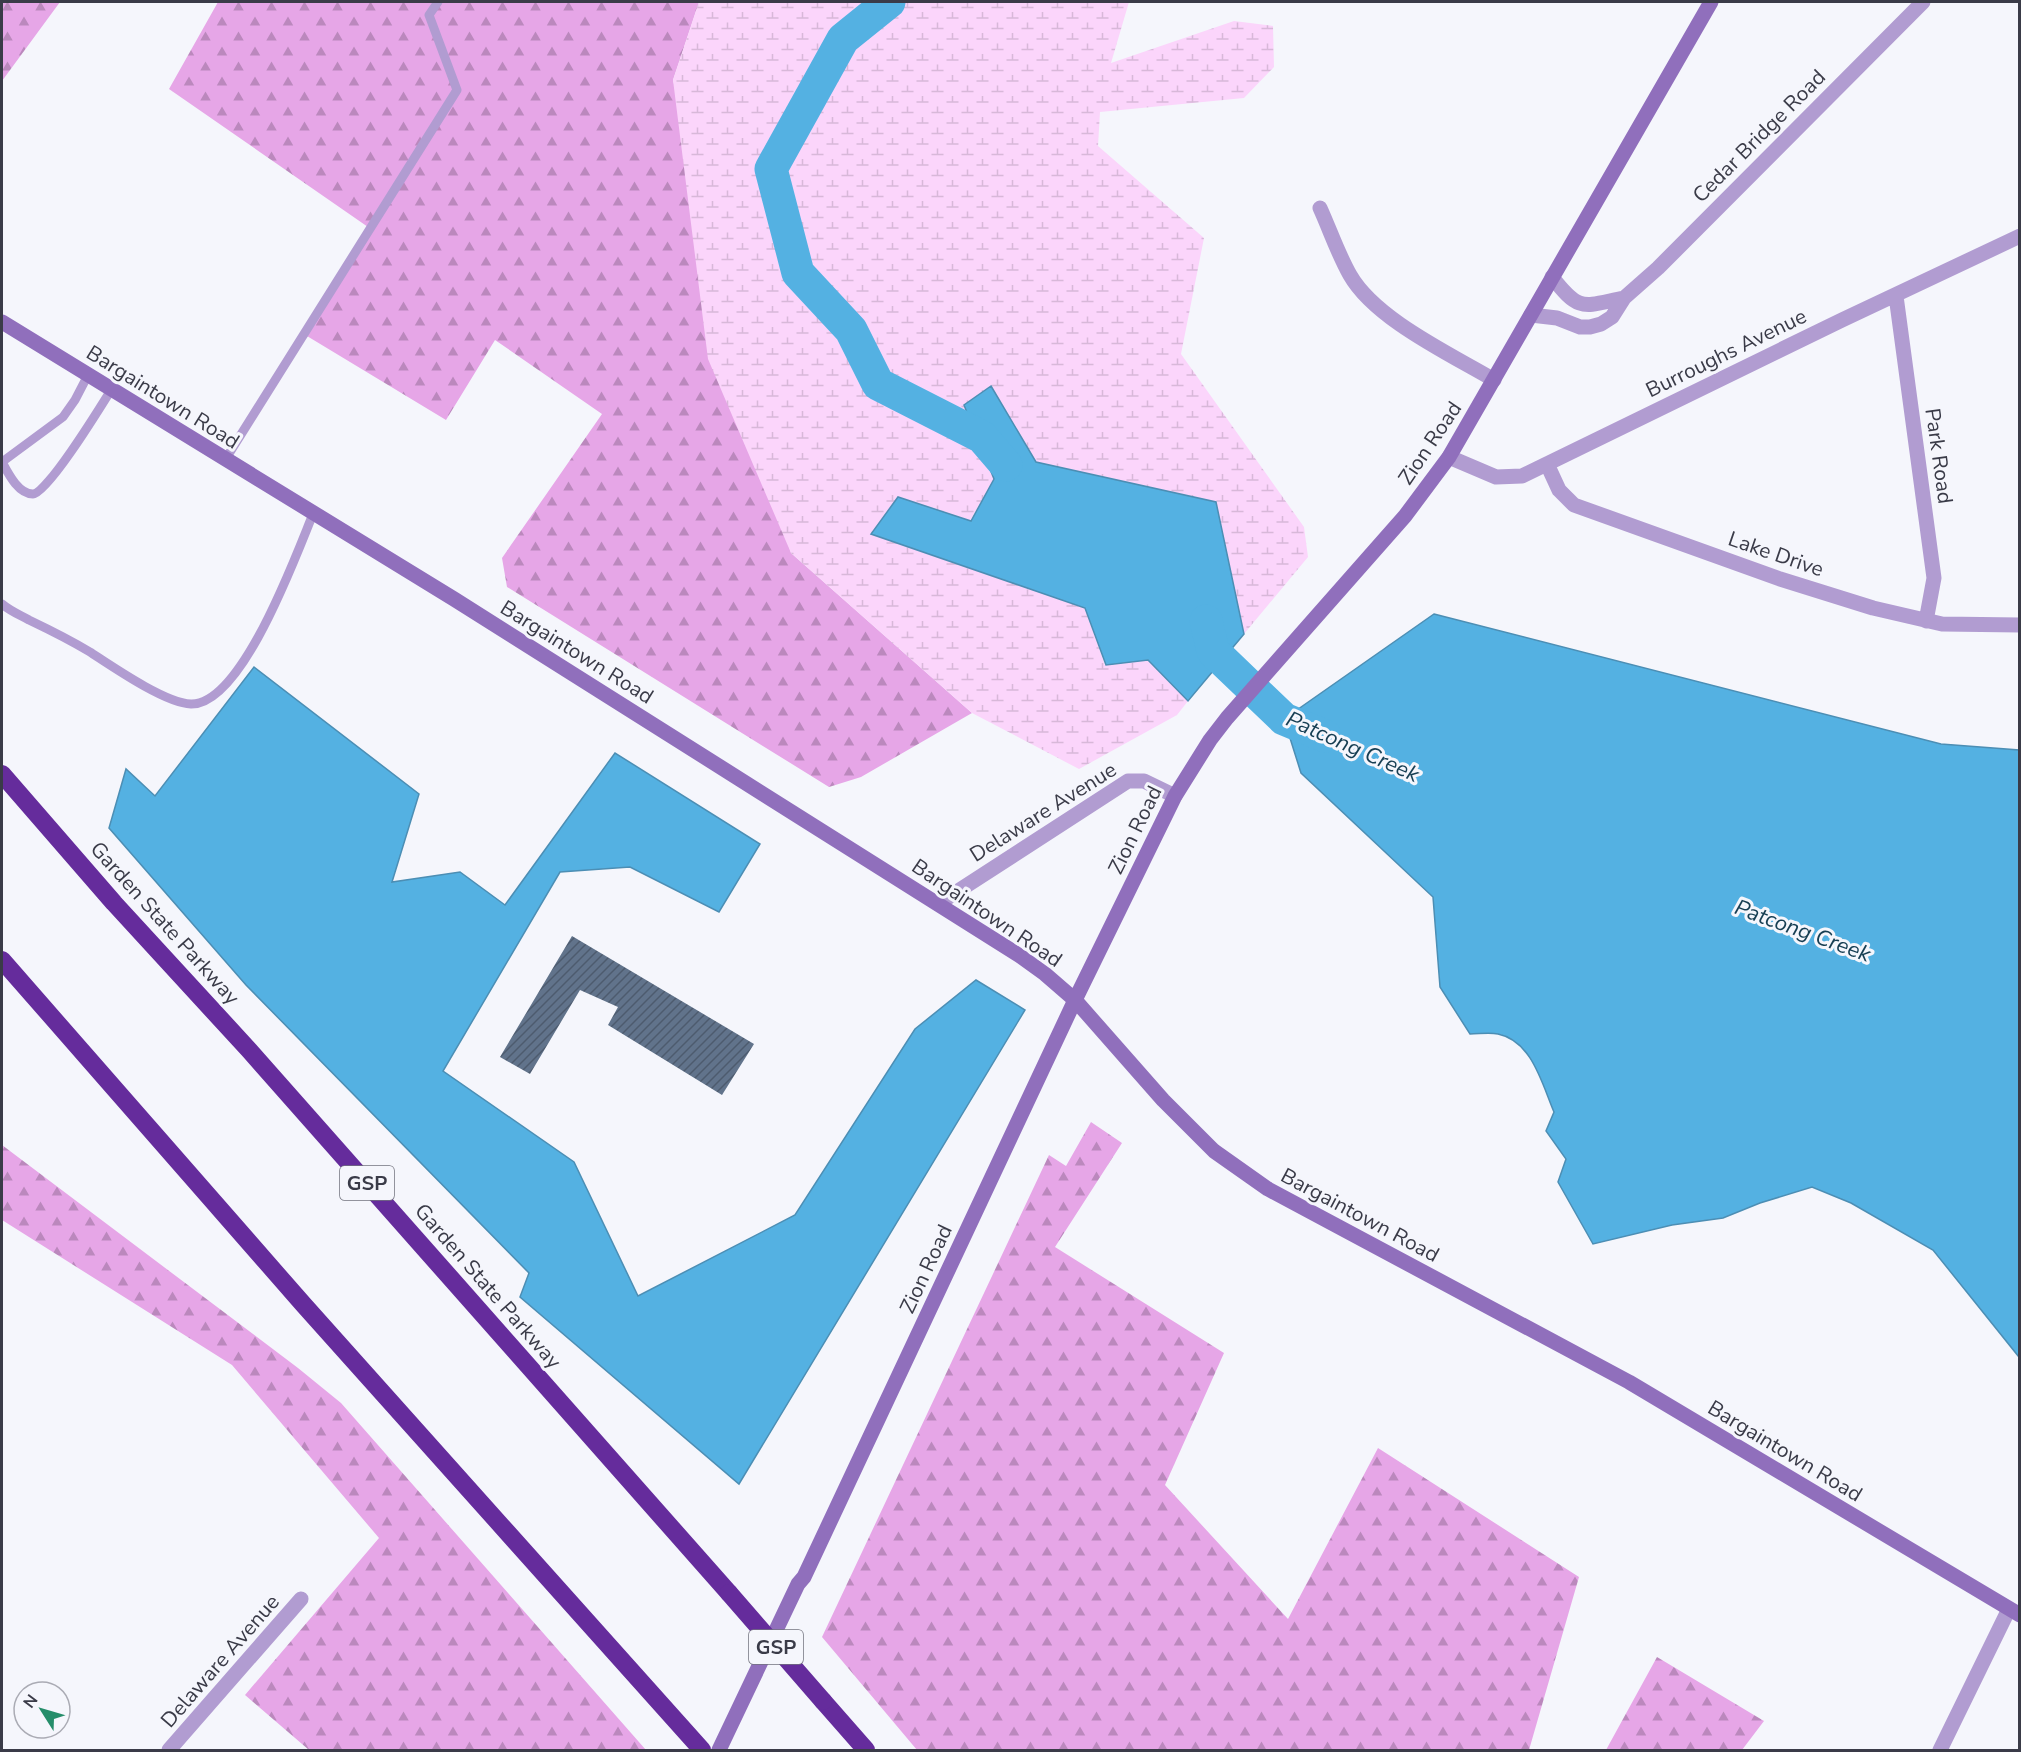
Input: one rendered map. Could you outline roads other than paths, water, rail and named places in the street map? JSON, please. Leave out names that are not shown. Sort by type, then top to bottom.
[{"type":"highway","name":"Garden State Parkway","points":[[2,774],[114,903],[249,1050],[866,1750]]},
{"type":"highway","points":[[2,960],[303,1304],[702,1750]]},
{"type":"main road","name":"Zion Road","points":[[719,1750],[798,1584],[804,1576],[1075,1000],[1175,796],[1210,740],[1240,702],[1405,516],[1449,457],[1711,2]]},
{"type":"main road","name":"Bargaintown Road","points":[[2,322],[454,599],[1020,956],[1075,1000],[1186,1124],[1214,1151],[1252,1179],[1629,1382],[2014,1612]]},
{"type":"street","name":"Cedar Bridge Road","points":[[1531,315],[1557,318],[1580,327],[1601,324],[1612,316],[1624,298],[1658,268],[1923,2]]},
{"type":"street","points":[[1320,208],[1350,276],[1367,298],[1389,317],[1494,380]]},
{"type":"street","name":"Burroughs Avenue","points":[[1449,457],[1481,472],[1501,478],[1522,476],[2019,236]]},
{"type":"street","points":[[1552,277],[1568,296],[1581,304],[1594,306],[1624,298]]},
{"type":"street","name":"Park Road","points":[[1896,296],[1934,578],[1926,621]]},
{"type":"street","name":"Lake Drive","points":[[1547,464],[1563,495],[1577,506],[1780,579],[1873,608],[1926,621],[1957,626],[2019,625]]},
{"type":"street","name":"Delaware Avenue","points":[[938,904],[1128,781],[1144,780],[1175,796]]},
{"type":"street","name":"Delaware Avenue","points":[[169,1750],[302,1599]]},
{"type":"street","points":[[1940,1750],[2014,1612]]},
{"type":"lane","points":[[225,460],[457,90],[429,15],[438,2]]},
{"type":"lane","points":[[88,375],[63,417],[2,462],[21,490],[32,494],[40,492],[54,476],[111,390]]},
{"type":"lane","points":[[2,604],[169,698],[189,704],[202,703],[217,694],[246,657],[271,614],[313,514]]},
{"type":"water","points":[[991,386],[1036,462],[1216,502],[1244,634],[1188,701],[1148,660],[1106,665],[1085,608],[871,534],[898,497],[971,521],[994,479],[964,405]]},
{"type":"water","points":[[1434,614],[1941,744],[2019,750],[2019,1357],[1933,1250],[1851,1203],[1812,1187],[1760,1203],[1723,1218],[1672,1225],[1593,1244],[1558,1182],[1566,1159],[1546,1131],[1554,1112],[1534,1065],[1519,1045],[1510,1038],[1495,1033],[1470,1034],[1440,987],[1433,897],[1301,773],[1284,719]]},
{"type":"water","points":[[254,667],[419,794],[392,882],[460,872],[505,905],[615,753],[760,844],[719,912],[630,867],[560,872],[443,1071],[574,1162],[638,1296],[795,1215],[915,1029],[976,980],[1025,1010],[739,1484],[520,1297],[529,1273],[246,985],[109,828],[126,769],[155,796]]},
{"type":"waterway","name":"Patcong Creek","points":[[889,2],[843,39],[771,169],[798,273],[851,330],[878,384],[982,437],[1006,465]]},
{"type":"waterway","name":"Patcong Creek","points":[[1206,621],[1213,651],[1284,719],[1325,736]]}]
